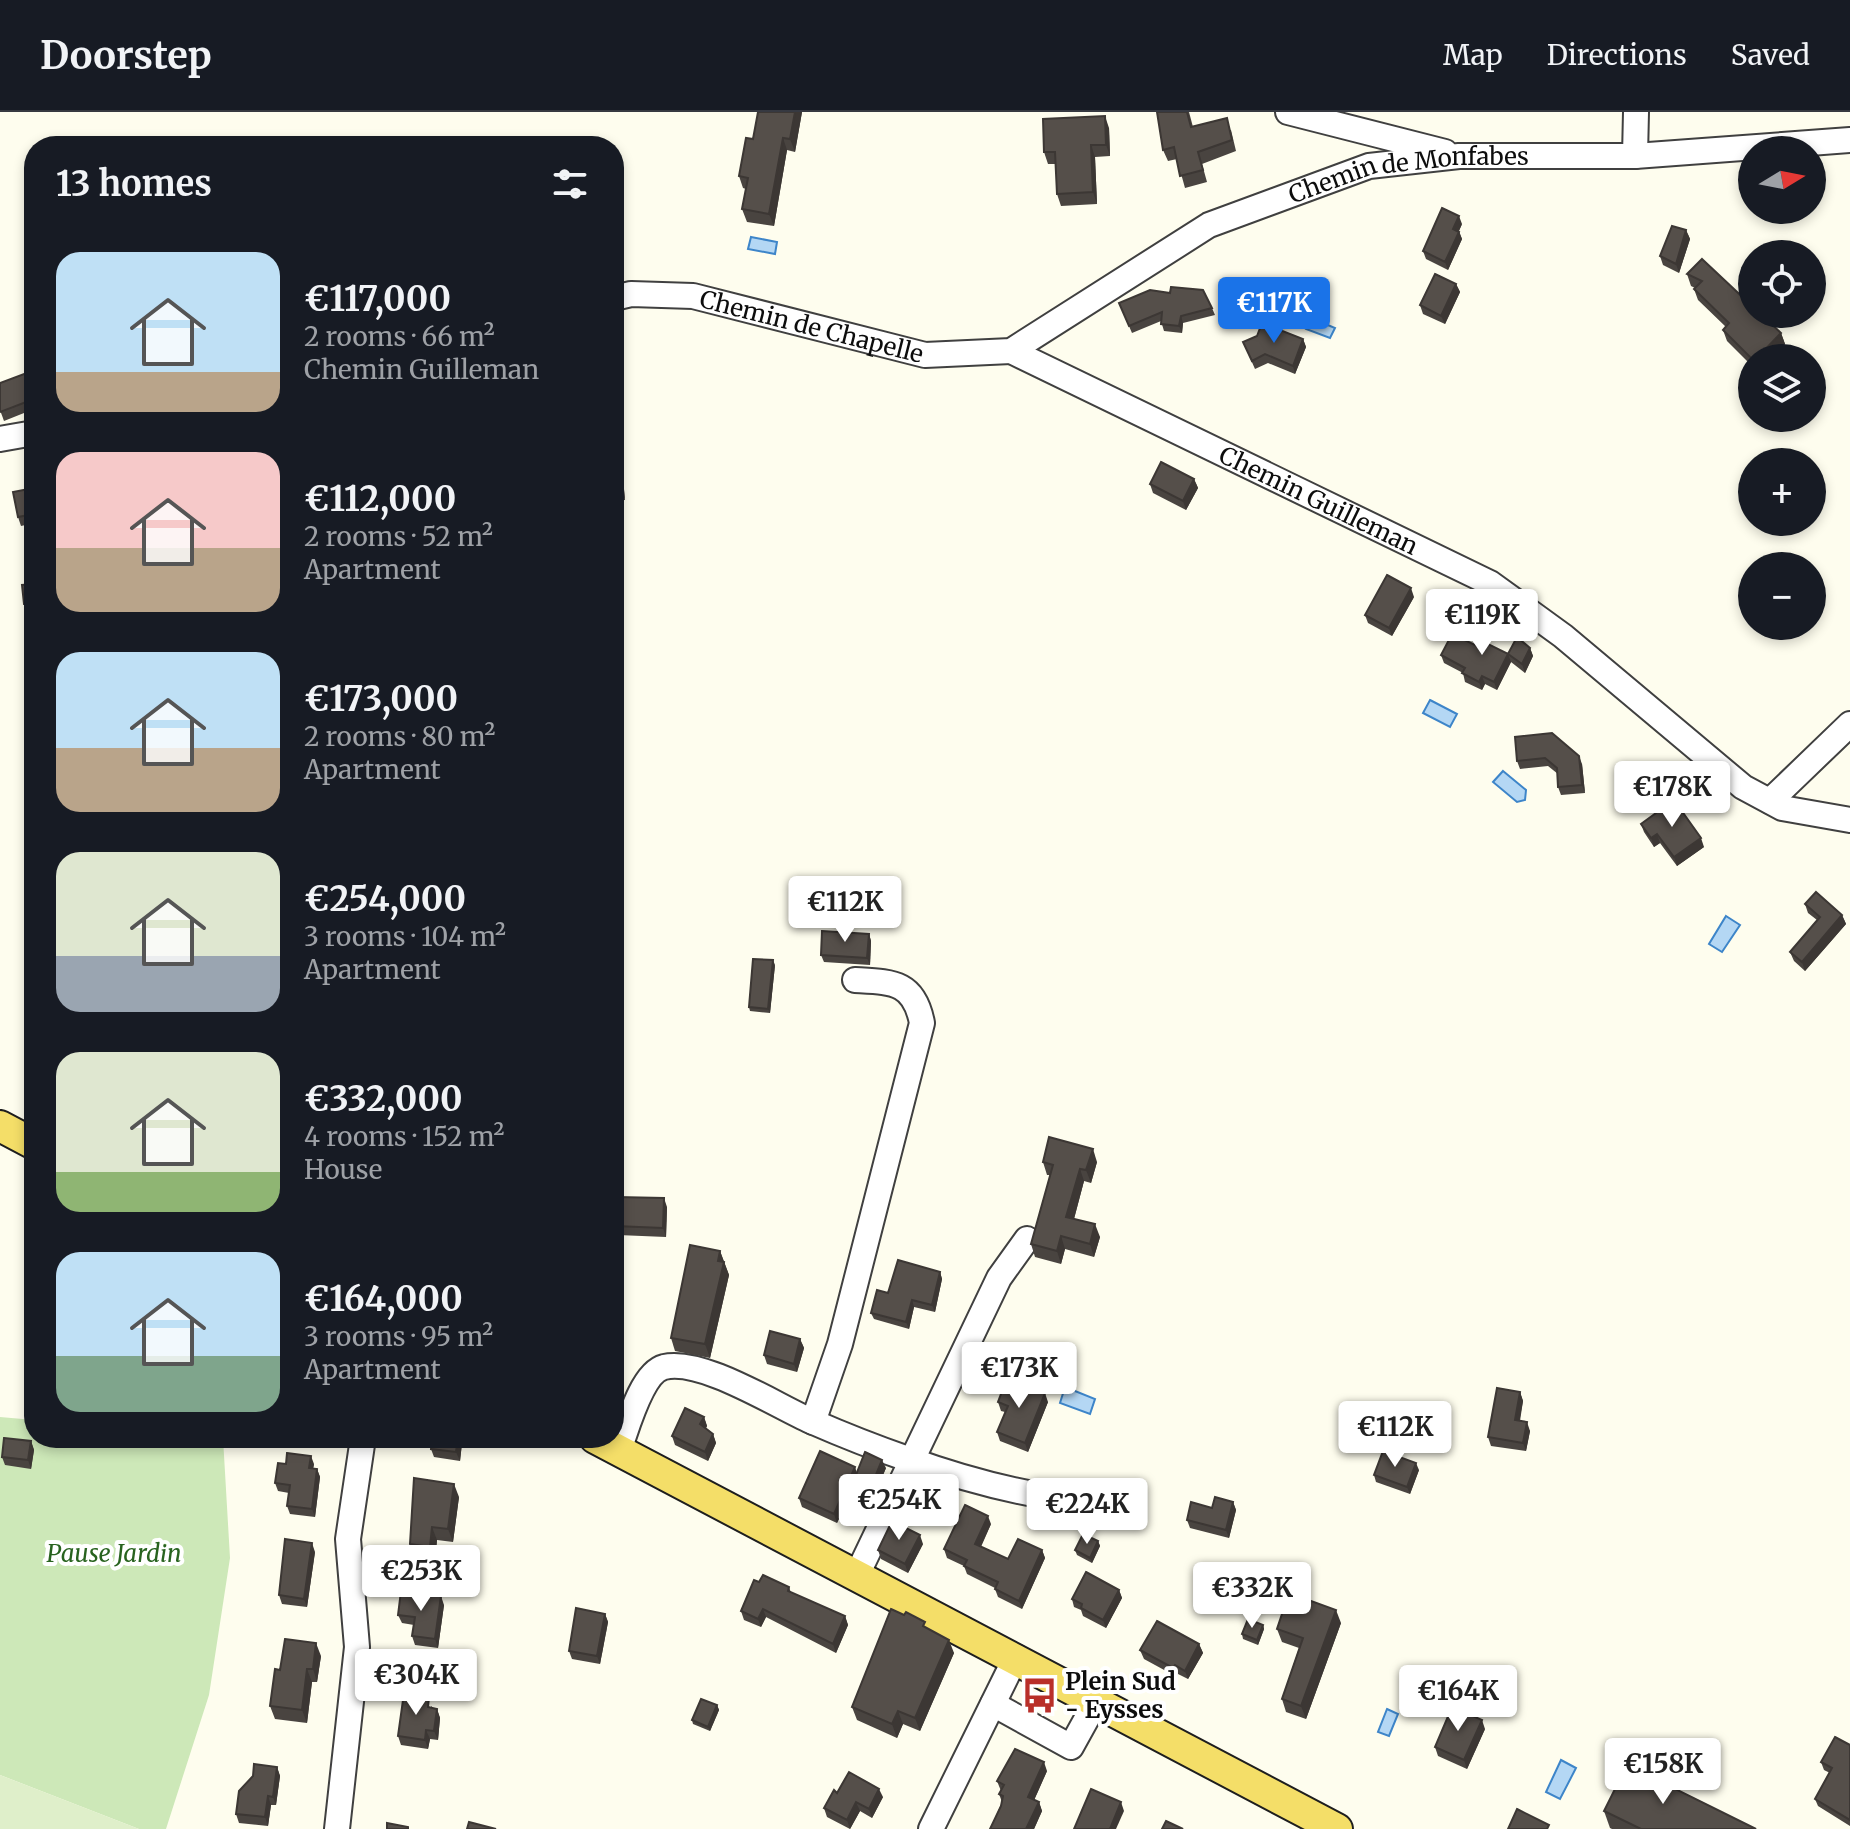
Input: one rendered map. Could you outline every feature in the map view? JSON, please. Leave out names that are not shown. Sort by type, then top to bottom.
[{"type":"main road","points":[[0,1126],[24,1139]]},
{"type":"main road","points":[[615,1448],[1337,1829]]},
{"type":"street","points":[[1288,112],[1459,156]]},
{"type":"street","points":[[1635,156],[1636,112]]},
{"type":"street","name":"Chemin de Monfabes","points":[[1011,351],[1209,225],[1369,166],[1459,156],[1635,156],[1850,140]]},
{"type":"street","name":"Chemin de Chapelle","points":[[624,296],[693,296],[925,355],[1011,351]]},
{"type":"street","name":"Chemin Guilleman","points":[[1011,351],[1490,583],[1563,636],[1743,787],[1782,808],[1850,820]]},
{"type":"street","points":[[0,439],[24,435]]},
{"type":"street","points":[[1770,801],[1850,724]]},
{"type":"street","points":[[813,1422],[840,1344],[922,1023],[919,1005],[906,990],[891,982],[855,980]]},
{"type":"street","points":[[857,1575],[909,1460],[999,1278],[1027,1239]]},
{"type":"street","points":[[624,1416],[648,1376],[663,1368],[703,1371],[813,1422],[909,1460],[1005,1489],[1044,1496]]},
{"type":"street","points":[[337,1829],[357,1647],[348,1539],[362,1448]]},
{"type":"street","points":[[931,1829],[1016,1657]]},
{"type":"street","points":[[993,1704],[1071,1747],[1097,1700]]},
{"type":"green space","name":"Pause Jardin","points":[[0,1417],[24,1419],[24,1448],[224,1448],[230,1558],[209,1695],[166,1829],[139,1829],[0,1775]]},
{"type":"green space","points":[[0,1775],[139,1829],[0,1829]]},
{"type":"water","points":[[751,237],[777,242],[775,254],[748,249]]},
{"type":"water","points":[[1311,318],[1335,328],[1330,338],[1306,329]]},
{"type":"water","points":[[1430,700],[1457,714],[1450,727],[1423,713]]},
{"type":"water","points":[[1503,771],[1526,790],[1525,800],[1517,802],[1493,782]]},
{"type":"water","points":[[1726,916],[1740,925],[1722,952],[1709,944]]},
{"type":"water","points":[[1065,1387],[1095,1399],[1090,1414],[1060,1403]]},
{"type":"water","points":[[1414,1403],[1427,1408],[1415,1444],[1402,1439]]},
{"type":"water","points":[[1387,1709],[1398,1714],[1389,1736],[1378,1732]]},
{"type":"water","points":[[1561,1760],[1576,1768],[1560,1799],[1546,1792]]},
{"type":"building","points":[[758,112],[795,112],[790,139],[783,138],[769,214],[742,209],[748,178],[739,176],[746,138],[753,139]]},
{"type":"building","points":[[1157,112],[1187,112],[1191,127],[1227,118],[1232,140],[1198,152],[1203,170],[1180,176],[1174,147],[1163,150]]},
{"type":"building","points":[[1105,116],[1106,145],[1091,145],[1093,192],[1057,194],[1055,152],[1044,152],[1043,119]]},
{"type":"building","points":[[1442,208],[1459,216],[1453,229],[1459,232],[1445,262],[1423,251]]},
{"type":"building","points":[[1672,226],[1686,230],[1676,264],[1660,256]]},
{"type":"building","points":[[1702,259],[1738,293],[1738,328],[1776,328],[1781,333],[1770,344],[1738,345],[1723,330],[1729,323],[1694,289],[1702,281],[1687,274]]},
{"type":"building","points":[[1435,274],[1456,284],[1441,316],[1420,305]]},
{"type":"building","points":[[1171,287],[1203,290],[1212,308],[1181,316],[1179,326],[1161,324],[1162,312],[1129,326],[1119,303],[1150,290],[1170,293]]},
{"type":"building","points":[[1262,323],[1303,339],[1293,366],[1265,354],[1252,361],[1243,342],[1257,336]]},
{"type":"building","points":[[24,374],[24,403],[0,412],[0,383]]},
{"type":"building","points":[[1161,462],[1194,479],[1183,501],[1150,484]]},
{"type":"building","points":[[24,490],[24,516],[18,517],[13,492]]},
{"type":"building","points":[[1387,575],[1411,588],[1389,628],[1365,615]]},
{"type":"building","points":[[1452,634],[1477,646],[1480,640],[1508,654],[1494,682],[1482,676],[1479,682],[1462,673],[1465,668],[1441,655]]},
{"type":"building","points":[[1517,637],[1530,648],[1522,664],[1508,654]]},
{"type":"building","points":[[1552,733],[1579,756],[1582,785],[1558,787],[1557,768],[1545,758],[1517,761],[1515,737]]},
{"type":"building","points":[[1674,800],[1701,838],[1674,857],[1657,834],[1651,838],[1641,824]]},
{"type":"building","points":[[1816,892],[1842,915],[1802,962],[1790,952],[1820,917],[1805,904]]},
{"type":"building","points":[[822,931],[869,934],[867,958],[821,955]]},
{"type":"building","points":[[753,959],[773,960],[768,1009],[749,1007]]},
{"type":"building","points":[[1049,1137],[1093,1149],[1086,1170],[1080,1169],[1066,1217],[1095,1224],[1090,1244],[1061,1236],[1057,1251],[1031,1244],[1053,1165],[1043,1162]]},
{"type":"building","points":[[624,1197],[664,1198],[663,1228],[624,1226]]},
{"type":"building","points":[[690,1245],[720,1251],[718,1261],[724,1262],[705,1344],[671,1338]]},
{"type":"building","points":[[898,1260],[940,1272],[932,1305],[912,1300],[906,1322],[871,1313],[877,1290],[888,1293]]},
{"type":"building","points":[[770,1331],[800,1339],[794,1364],[764,1355]]},
{"type":"building","points":[[1007,1378],[1045,1393],[1025,1443],[997,1432],[1008,1406],[998,1402]]},
{"type":"building","points":[[1497,1388],[1520,1392],[1515,1420],[1527,1422],[1523,1443],[1488,1437]]},
{"type":"building","points":[[685,1408],[704,1417],[700,1424],[713,1434],[705,1452],[672,1436]]},
{"type":"building","points":[[4,1438],[24,1440],[24,1448],[30,1448],[28,1460],[2,1457]]},
{"type":"building","points":[[431,1448],[457,1448],[456,1452]]},
{"type":"building","points":[[820,1451],[855,1467],[834,1514],[799,1498]]},
{"type":"building","points":[[1383,1451],[1416,1463],[1407,1487],[1374,1475]]},
{"type":"building","points":[[865,1452],[882,1460],[871,1487],[854,1480]]},
{"type":"building","points":[[287,1453],[311,1456],[309,1468],[317,1469],[312,1509],[287,1506],[290,1485],[275,1483],[278,1463],[286,1464]]},
{"type":"building","points":[[414,1478],[454,1484],[448,1529],[432,1527],[430,1547],[410,1544]]},
{"type":"building","points":[[1215,1497],[1233,1502],[1226,1530],[1187,1520],[1191,1502],[1212,1508]]},
{"type":"building","points":[[965,1505],[988,1516],[975,1544],[1008,1559],[1018,1539],[1042,1550],[1019,1601],[995,1589],[998,1582],[964,1566],[967,1560],[944,1549]]},
{"type":"building","points":[[892,1521],[920,1535],[905,1564],[878,1550]]},
{"type":"building","points":[[1083,1534],[1098,1541],[1090,1558],[1075,1550]]},
{"type":"building","points":[[285,1539],[312,1543],[304,1599],[279,1595]]},
{"type":"building","points":[[1086,1572],[1119,1590],[1103,1620],[1081,1608],[1082,1604],[1072,1599]]},
{"type":"building","points":[[763,1575],[789,1587],[788,1591],[845,1616],[833,1644],[763,1609],[758,1619],[741,1611],[754,1580],[759,1582]]},
{"type":"building","points":[[401,1591],[441,1596],[435,1639],[412,1636],[415,1617],[398,1615]]},
{"type":"building","points":[[1289,1593],[1336,1610],[1301,1706],[1282,1699],[1303,1638],[1277,1629]]},
{"type":"building","points":[[576,1608],[605,1614],[597,1656],[569,1651]]},
{"type":"building","points":[[891,1609],[904,1615],[906,1612],[925,1622],[923,1626],[949,1640],[915,1718],[898,1711],[892,1724],[852,1707]]},
{"type":"building","points":[[1248,1619],[1263,1625],[1257,1640],[1242,1634]]},
{"type":"building","points":[[1157,1621],[1199,1644],[1185,1671],[1140,1650]]},
{"type":"building","points":[[285,1639],[316,1643],[313,1669],[307,1669],[302,1710],[270,1706],[275,1669],[280,1670]]},
{"type":"building","points":[[404,1693],[429,1697],[428,1707],[437,1709],[434,1731],[426,1730],[425,1740],[398,1736]]},
{"type":"building","points":[[701,1699],[717,1705],[708,1727],[692,1720]]},
{"type":"building","points":[[1452,1707],[1482,1720],[1464,1760],[1435,1747]]},
{"type":"building","points":[[1835,1737],[1850,1745],[1850,1820],[1815,1799],[1832,1768],[1821,1762]]},
{"type":"building","points":[[1015,1749],[1044,1762],[1028,1797],[1039,1802],[1026,1829],[990,1829],[1003,1796],[999,1794],[1004,1785],[997,1781]]},
{"type":"building","points":[[254,1764],[277,1767],[273,1797],[268,1796],[265,1817],[236,1814],[239,1791],[253,1776]]},
{"type":"building","points":[[1627,1765],[1756,1829],[1641,1829],[1604,1811]]},
{"type":"building","points":[[849,1772],[879,1789],[869,1809],[856,1802],[847,1820],[824,1808]]},
{"type":"building","points":[[1091,1789],[1121,1802],[1110,1829],[1074,1829]]},
{"type":"building","points":[[1517,1809],[1549,1825],[1547,1829],[1508,1829]]},
{"type":"building","points":[[1166,1821],[1183,1829],[1162,1829]]},
{"type":"building","points":[[469,1822],[496,1829],[467,1829]]},
{"type":"building","points":[[387,1823],[408,1827],[408,1829],[387,1829]]},
{"type":"place","name":"Plein Sud - Eysses","points":[[1039,1695]]}]
